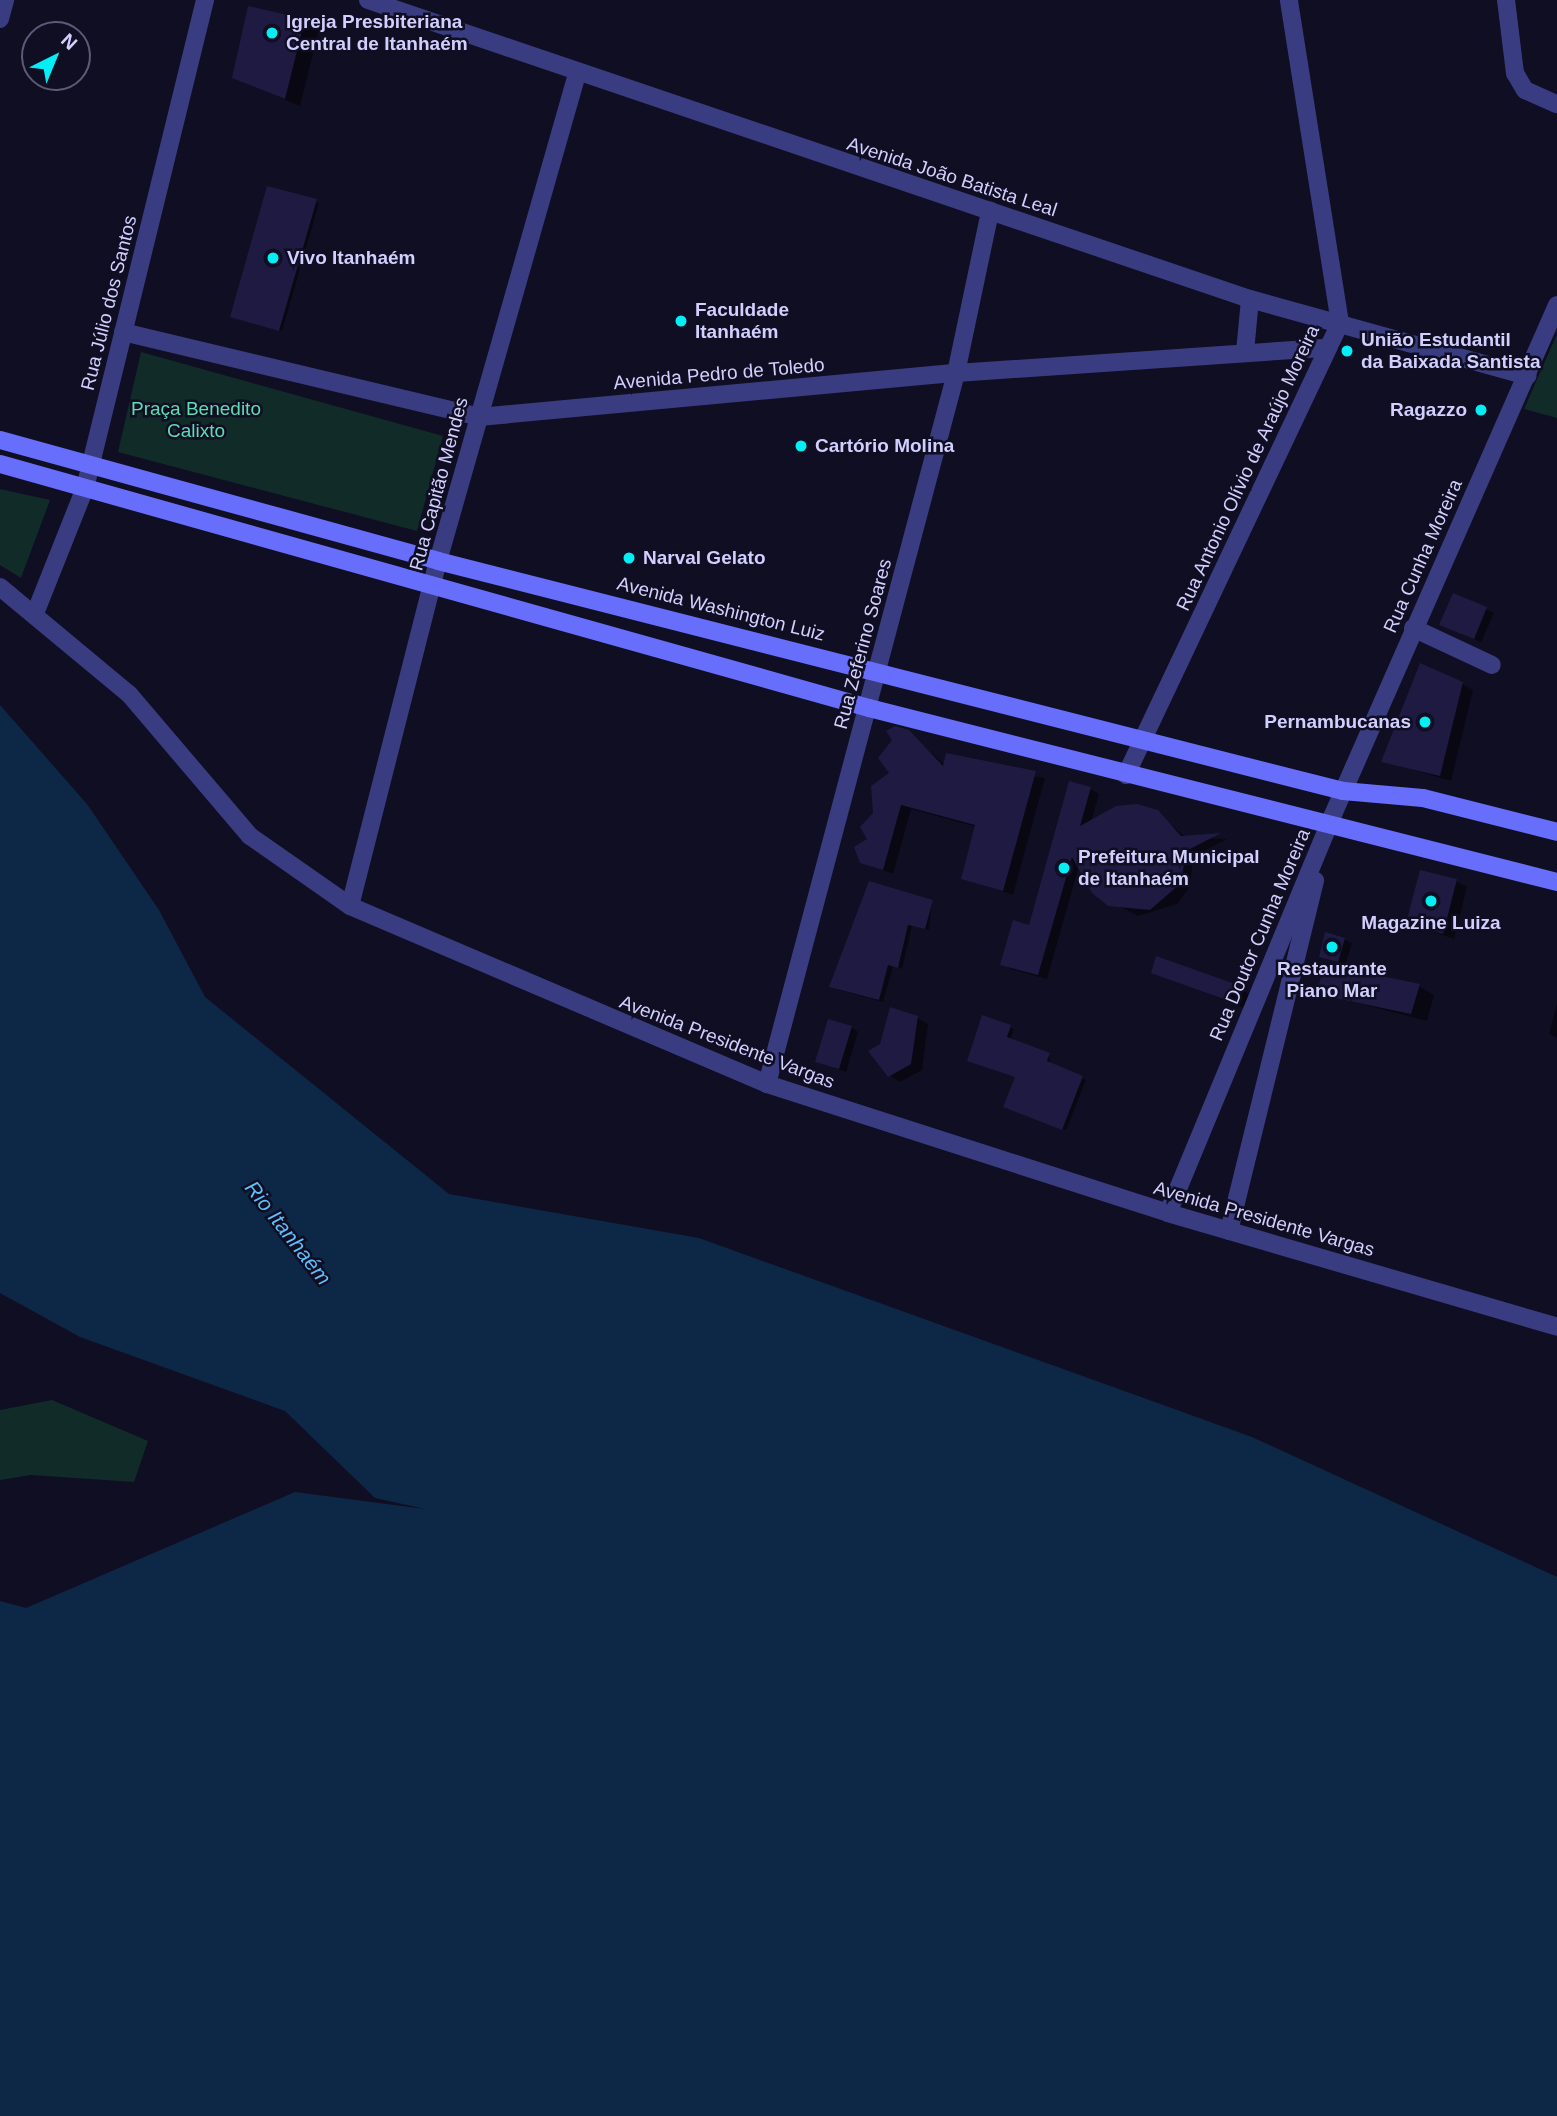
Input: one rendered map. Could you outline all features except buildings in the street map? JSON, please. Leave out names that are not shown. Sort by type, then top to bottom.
[{"type":"main road","name":"Avenida Washington Luiz","points":[[0,440],[438,561],[878,670],[1343,792],[1423,798],[1557,832]]},
{"type":"main road","points":[[0,464],[432,589],[869,708],[1557,883]]},
{"type":"street","points":[[0,19],[5,0]]},
{"type":"street","name":"Rua Júlio dos Santos","points":[[36,611],[85,488],[205,0]]},
{"type":"street","name":"Avenida João Batista Leal","points":[[368,0],[577,74],[1250,299],[1527,376]]},
{"type":"street","name":"Rua Antonio Olívio de Araújo Moreira","points":[[1126,775],[1340,323],[1289,0]]},
{"type":"street","points":[[1506,0],[1515,73],[1525,90],[1557,104]]},
{"type":"street","name":"Rua Capitão Mendes","points":[[350,906],[438,561],[577,74]]},
{"type":"street","name":"Rua Zeferino Soares","points":[[767,1084],[956,373],[990,211]]},
{"type":"street","points":[[1245,352],[1250,299]]},
{"type":"street","name":"Rua Cunha Moreira","points":[[1328,826],[1557,304]]},
{"type":"street","name":"Avenida Pedro de Toledo","points":[[123,332],[479,417],[956,373],[1327,348]]},
{"type":"street","name":"Avenida Presidente Vargas","points":[[0,587],[36,611],[128,694],[250,836],[350,906],[767,1084],[1168,1213],[1557,1326]]},
{"type":"street","points":[[1413,628],[1492,665]]},
{"type":"street","name":"Rua Doutor Cunha Moreira","points":[[1168,1213],[1328,826]]},
{"type":"street","name":"Rua Doutor Cunha Moreira","points":[[1229,1231],[1328,826]]},
{"type":"green space","points":[[1557,334],[1557,418],[1524,409]]},
{"type":"green space","name":"Praça Benedito Calixto","points":[[141,352],[443,436],[417,531],[118,452]]},
{"type":"green space","points":[[0,489],[50,500],[21,578],[0,565]]},
{"type":"green space","points":[[52,1400],[148,1441],[134,1482],[31,1475],[0,1480],[0,1410]]},
{"type":"water","name":"Rio Itanhaém","points":[[0,705],[87,804],[159,910],[205,997],[449,1194],[699,1238],[1252,1437],[1557,1577],[1557,2116],[0,2116],[0,1601],[26,1608],[295,1492],[425,1509],[375,1498],[285,1411],[80,1337],[0,1293]]},
{"type":"place","name":"Igreja Presbiteriana Central de Itanhaém","points":[[272,33]]},
{"type":"place","name":"Vivo Itanhaém","points":[[273,258]]},
{"type":"place","name":"Faculdade Itanhaém","points":[[681,321]]},
{"type":"place","name":"União Estudantil da Baixada Santista","points":[[1347,351]]},
{"type":"place","name":"Ragazzo","points":[[1481,410]]},
{"type":"place","name":"Cartório Molina","points":[[801,446]]},
{"type":"place","name":"Narval Gelato","points":[[629,558]]},
{"type":"place","name":"Pernambucanas","points":[[1425,722]]},
{"type":"place","name":"Prefeitura Municipal de Itanhaém","points":[[1064,868]]},
{"type":"place","name":"Magazine Luiza","points":[[1431,901]]},
{"type":"place","name":"Restaurante Piano Mar","points":[[1332,947]]}]
